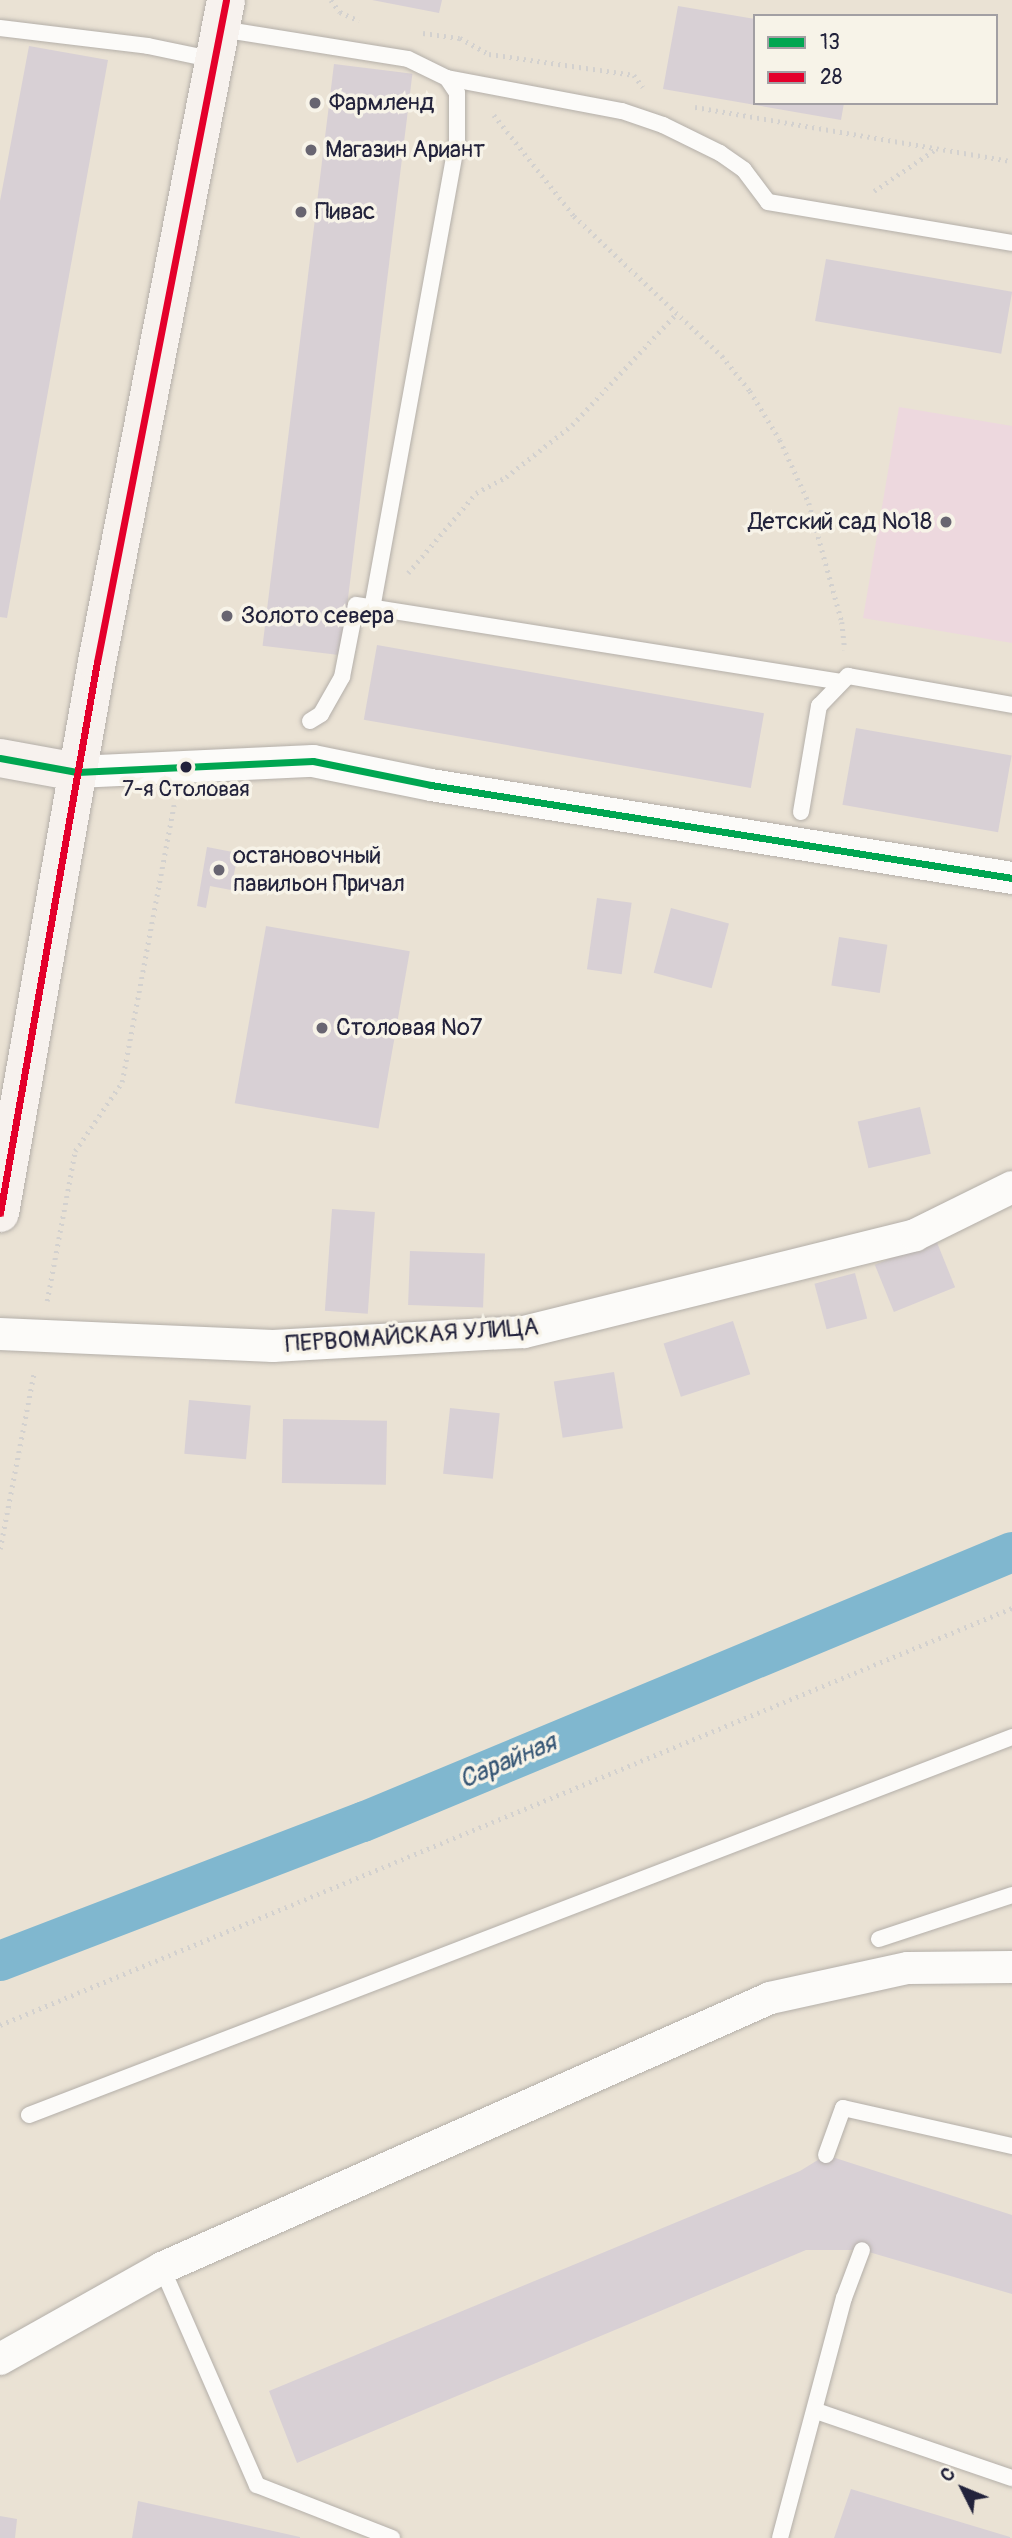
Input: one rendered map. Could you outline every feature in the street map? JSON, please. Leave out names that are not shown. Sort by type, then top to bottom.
[{"type":"main road","points":[[0,1213],[6,1149],[221,30]]},
{"type":"main road","points":[[0,758],[78,772]]},
{"type":"street","points":[[78,772],[179,770],[313,761],[431,785],[1012,878]]},
{"type":"street","name":"ПЕРВОМАЙСКАЯ УЛИЦА","points":[[0,1334],[40,1339],[273,1346],[524,1332],[915,1235],[1012,1187]]},
{"type":"street","points":[[0,2359],[162,2268],[770,1998],[908,1968],[1012,1967]]},
{"type":"lane","points":[[0,28],[148,46],[221,30],[408,60],[447,78],[622,111],[720,153],[744,170],[768,202],[1012,243]]},
{"type":"lane","points":[[372,608],[457,141],[457,93],[447,78]]},
{"type":"lane","points":[[310,721],[321,714],[342,677],[356,605],[1012,705]]},
{"type":"lane","points":[[801,811],[819,706],[844,679]]},
{"type":"lane","points":[[29,2115],[1012,1737]]},
{"type":"lane","points":[[879,1939],[1012,1895]]},
{"type":"lane","points":[[826,2155],[843,2108],[1012,2146]]},
{"type":"lane","points":[[780,2538],[844,2298],[862,2250]]},
{"type":"lane","points":[[162,2268],[257,2485],[392,2538]]},
{"type":"lane","points":[[816,2411],[1012,2478]]},
{"type":"path","points":[[331,0],[340,12],[372,27]]},
{"type":"path","points":[[410,31],[460,38],[489,54],[634,75],[645,91]]},
{"type":"path","points":[[447,78],[485,104],[574,216],[722,356],[780,440],[809,503],[842,622],[844,679]]},
{"type":"path","points":[[680,105],[1012,161]]},
{"type":"path","points":[[839,214],[936,148]]},
{"type":"path","points":[[372,608],[430,550],[477,493],[506,477],[572,425],[676,314]]},
{"type":"path","points":[[0,1549],[75,1151],[122,1082],[179,770]]},
{"type":"path","points":[[0,2025],[1012,1608]]},
{"type":"shaded area","name":"Детский сад №18","points":[[899,407],[1012,426],[1012,643],[863,618]]},
{"type":"building","points":[[372,0],[442,0],[439,13]]},
{"type":"building","points":[[678,6],[753,19],[753,105],[663,89]]},
{"type":"building","points":[[29,46],[108,60],[7,618],[0,617],[0,201]]},
{"type":"building","points":[[334,64],[412,74],[341,655],[263,646]]},
{"type":"building","points":[[755,105],[844,105],[841,120]]},
{"type":"building","points":[[826,259],[1012,292],[1001,354],[815,321]]},
{"type":"building","points":[[377,645],[764,713],[751,788],[364,720]]},
{"type":"building","points":[[856,728],[1012,755],[998,832],[842,805]]},
{"type":"building","name":"остановочный павильон Причал","points":[[207,847],[238,853],[231,890],[210,886],[206,908],[197,906]]},
{"type":"building","points":[[597,898],[632,903],[622,974],[587,969]]},
{"type":"building","points":[[671,908],[729,924],[712,988],[654,973]]},
{"type":"building","name":"Столовая №7","points":[[266,926],[410,951],[379,1129],[235,1103]]},
{"type":"building","points":[[839,937],[887,945],[880,993],[831,985]]},
{"type":"building","points":[[920,1107],[931,1154],[868,1168],[858,1121]]},
{"type":"building","points":[[332,1209],[375,1212],[368,1314],[325,1311]]},
{"type":"building","points":[[936,1240],[955,1287],[894,1312],[875,1265]]},
{"type":"building","points":[[410,1251],[485,1254],[483,1308],[408,1305]]},
{"type":"building","points":[[855,1273],[867,1318],[827,1329],[814,1284]]},
{"type":"building","points":[[733,1321],[750,1374],[681,1397],[664,1344]]},
{"type":"building","points":[[614,1372],[623,1428],[563,1438],[554,1382]]},
{"type":"building","points":[[189,1400],[251,1405],[246,1459],[184,1454]]},
{"type":"building","points":[[450,1408],[500,1413],[493,1479],[443,1474]]},
{"type":"building","points":[[283,1419],[387,1421],[386,1485],[282,1483]]},
{"type":"building","points":[[826,2155],[1012,2215],[1012,2294],[862,2250],[806,2250],[297,2463],[269,2391],[800,2171]]},
{"type":"building","points":[[851,2489],[1010,2537],[1010,2538],[834,2538]]},
{"type":"building","points":[[138,2501],[300,2537],[300,2538],[132,2538]]},
{"type":"building","points":[[0,2516],[17,2519],[15,2538],[0,2538]]},
{"type":"waterway","name":"Сарайная","points":[[0,1961],[363,1822],[1012,1552]]},
{"type":"transit line","name":"28","points":[[0,1213],[97,662],[226,0]]},
{"type":"transit line","name":"13","points":[[0,758],[77,772],[313,761],[431,785],[1012,878]]},
{"type":"place","name":"Фармленд","points":[[315,103]]},
{"type":"place","name":"Магазин Ариант","points":[[311,150]]},
{"type":"place","name":"Пивас","points":[[301,212]]},
{"type":"place","name":"Детский сад №18","points":[[946,522]]},
{"type":"place","name":"Золото севера","points":[[227,616]]},
{"type":"place","name":"7-я Столовая","points":[[186,767]]},
{"type":"place","name":"остановочный павильон Причал","points":[[219,870]]},
{"type":"place","name":"Столовая №7","points":[[322,1028]]}]
